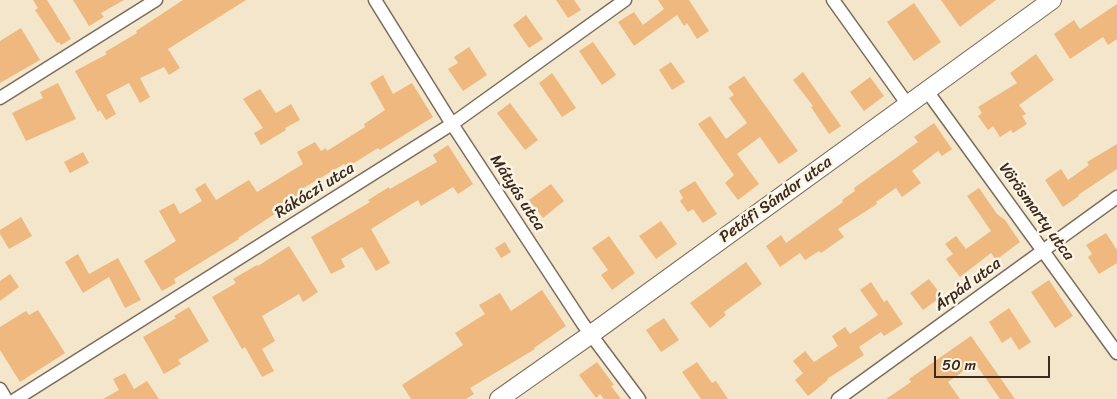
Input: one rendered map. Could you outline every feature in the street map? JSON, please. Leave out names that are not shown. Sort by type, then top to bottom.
[{"type":"main road","name":"Petőfi Sándor utca","points":[[498,399],[590,335],[1052,0]]},
{"type":"street","points":[[0,98],[156,0]]},
{"type":"street","name":"Mátyás utca","points":[[375,0],[452,124],[590,335],[639,399]]},
{"type":"street","name":"Rákóczi utca","points":[[16,399],[452,124],[624,0]]},
{"type":"street","points":[[834,0],[908,104]]},
{"type":"street","name":"Vörösmarty utca","points":[[927,91],[1117,353]]},
{"type":"street","name":"Árpád utca","points":[[838,399],[1117,197]]},
{"type":"street","points":[[0,389],[6,399]]},
{"type":"building","points":[[33,0],[47,0],[71,39],[61,45],[59,42],[57,43],[35,10],[38,8]]},
{"type":"building","points":[[73,0],[124,0],[101,13],[104,17],[89,26]]},
{"type":"building","points":[[183,0],[246,0],[168,49],[180,68],[169,75],[164,67],[140,78],[150,97],[140,103],[129,83],[106,95],[116,114],[106,120],[100,110],[98,112],[75,71],[107,54],[105,52],[137,33],[136,31]]},
{"type":"building","points":[[556,0],[574,0],[581,10],[568,18]]},
{"type":"building","points":[[658,0],[689,0],[709,31],[697,39],[687,23],[684,26],[677,15],[634,46],[618,22],[634,12],[643,25],[664,9]]},
{"type":"building","points":[[941,0],[996,0],[960,27]]},
{"type":"building","points":[[914,3],[941,42],[914,61],[887,22]]},
{"type":"building","points":[[1117,4],[1117,39],[1108,45],[1103,37],[1070,59],[1054,34],[1074,20],[1080,29]]},
{"type":"building","points":[[526,15],[543,39],[529,48],[513,25]]},
{"type":"building","points":[[21,28],[40,60],[0,83],[0,41]]},
{"type":"building","points":[[593,42],[616,75],[602,85],[579,51]]},
{"type":"building","points":[[469,47],[487,75],[463,91],[448,69],[458,63],[454,57]]},
{"type":"building","points":[[1036,54],[1054,80],[1019,105],[1026,114],[1022,116],[1027,124],[1013,133],[1011,130],[1000,137],[993,126],[988,130],[978,116],[982,113],[978,107],[1017,83],[1010,73]]},
{"type":"building","points":[[671,62],[685,82],[672,90],[659,70]]},
{"type":"building","points":[[803,72],[841,126],[829,134],[811,107],[813,106],[793,80]]},
{"type":"building","points":[[552,73],[576,108],[562,117],[539,83]]},
{"type":"building","points":[[383,75],[393,94],[412,83],[433,117],[380,150],[378,148],[346,168],[344,164],[300,190],[304,195],[239,239],[174,279],[176,283],[162,291],[144,261],[176,241],[159,211],[174,203],[180,214],[202,201],[195,189],[205,183],[216,200],[249,180],[257,192],[303,164],[297,152],[315,142],[321,151],[326,148],[327,151],[365,127],[364,124],[385,110],[370,83]]},
{"type":"building","points":[[744,76],[798,151],[779,164],[760,137],[737,154],[759,184],[738,200],[725,183],[734,175],[698,124],[710,116],[726,139],[747,123],[729,98],[734,95],[728,87]]},
{"type":"building","points":[[870,77],[884,96],[864,111],[850,92]]},
{"type":"building","points":[[58,83],[76,119],[26,141],[12,113],[43,98],[40,92]]},
{"type":"building","points":[[260,89],[276,113],[291,104],[300,120],[261,145],[254,133],[263,128],[243,99]]},
{"type":"building","points":[[510,103],[538,140],[525,150],[497,113]]},
{"type":"building","points":[[934,123],[952,149],[942,156],[938,151],[912,171],[921,183],[902,197],[896,188],[876,202],[877,204],[838,229],[844,237],[821,253],[819,251],[805,260],[800,253],[780,267],[766,246],[781,235],[786,243],[843,202],[842,200],[855,191],[854,188],[918,142],[914,137]]},
{"type":"building","points":[[1117,144],[1117,169],[1063,207],[1045,180],[1061,169],[1068,180],[1089,165],[1087,162]]},
{"type":"building","points":[[448,145],[473,184],[458,194],[453,187],[421,206],[418,200],[371,229],[390,263],[376,271],[362,247],[341,259],[345,267],[331,274],[311,237],[370,202],[368,200],[389,187],[390,189],[437,162],[433,155]]},
{"type":"building","points":[[83,152],[89,163],[70,173],[64,162]]},
{"type":"building","points":[[695,181],[717,214],[703,223],[693,209],[688,212],[680,201],[683,198],[679,191]]},
{"type":"building","points":[[551,184],[564,201],[543,218],[529,200]]},
{"type":"building","points":[[979,188],[1020,242],[996,260],[991,253],[960,277],[946,259],[953,254],[945,244],[956,236],[966,249],[991,231],[967,196]]},
{"type":"building","points":[[21,217],[32,236],[9,249],[0,234],[0,230]]},
{"type":"building","points":[[661,221],[677,244],[656,259],[639,236]]},
{"type":"building","points":[[1106,233],[1117,250],[1117,263],[1099,274],[1088,257],[1092,254],[1086,245]]},
{"type":"building","points":[[609,236],[635,273],[612,290],[601,275],[608,270],[592,248]]},
{"type":"building","points":[[505,242],[511,252],[501,258],[495,248]]},
{"type":"building","points":[[289,246],[318,292],[303,302],[299,294],[262,316],[275,341],[262,349],[274,371],[262,377],[245,347],[242,349],[212,297],[236,283],[233,279]]},
{"type":"building","points":[[78,254],[89,274],[118,258],[141,300],[125,308],[109,277],[83,293],[65,262]]},
{"type":"building","points":[[746,262],[762,284],[724,312],[726,315],[710,328],[690,303]]},
{"type":"building","points":[[10,274],[19,287],[0,301],[0,281]]},
{"type":"building","points":[[929,279],[942,296],[923,310],[910,293]]},
{"type":"building","points":[[1049,280],[1073,316],[1055,328],[1031,292]]},
{"type":"building","points":[[871,282],[884,302],[887,300],[903,324],[884,336],[881,332],[859,347],[864,355],[827,379],[808,396],[795,380],[803,373],[793,361],[805,351],[814,362],[838,346],[832,336],[845,327],[850,334],[878,315],[860,290]]},
{"type":"building","points":[[542,290],[566,326],[535,349],[470,388],[474,394],[466,399],[411,399],[402,385],[463,345],[455,333],[485,314],[479,305],[500,293],[511,311]]},
{"type":"building","points":[[189,307],[209,341],[178,360],[181,364],[164,374],[143,337],[176,318],[174,316]]},
{"type":"building","points":[[1009,308],[1031,342],[1019,350],[1011,337],[1002,343],[989,322]]},
{"type":"building","points":[[38,310],[65,353],[20,382],[0,350],[0,327],[26,311],[29,315]]},
{"type":"building","points":[[664,318],[679,340],[661,352],[646,330]]},
{"type":"building","points":[[971,336],[1015,399],[1000,399],[975,363],[948,382],[960,399],[886,399],[911,382],[909,379]]},
{"type":"building","points":[[597,362],[614,385],[611,386],[621,399],[604,399],[600,394],[596,398],[579,375]]},
{"type":"building","points":[[697,362],[712,383],[716,381],[728,399],[701,399],[682,372]]},
{"type":"building","points":[[125,373],[134,389],[147,381],[159,399],[103,399],[119,390],[113,379]]}]
